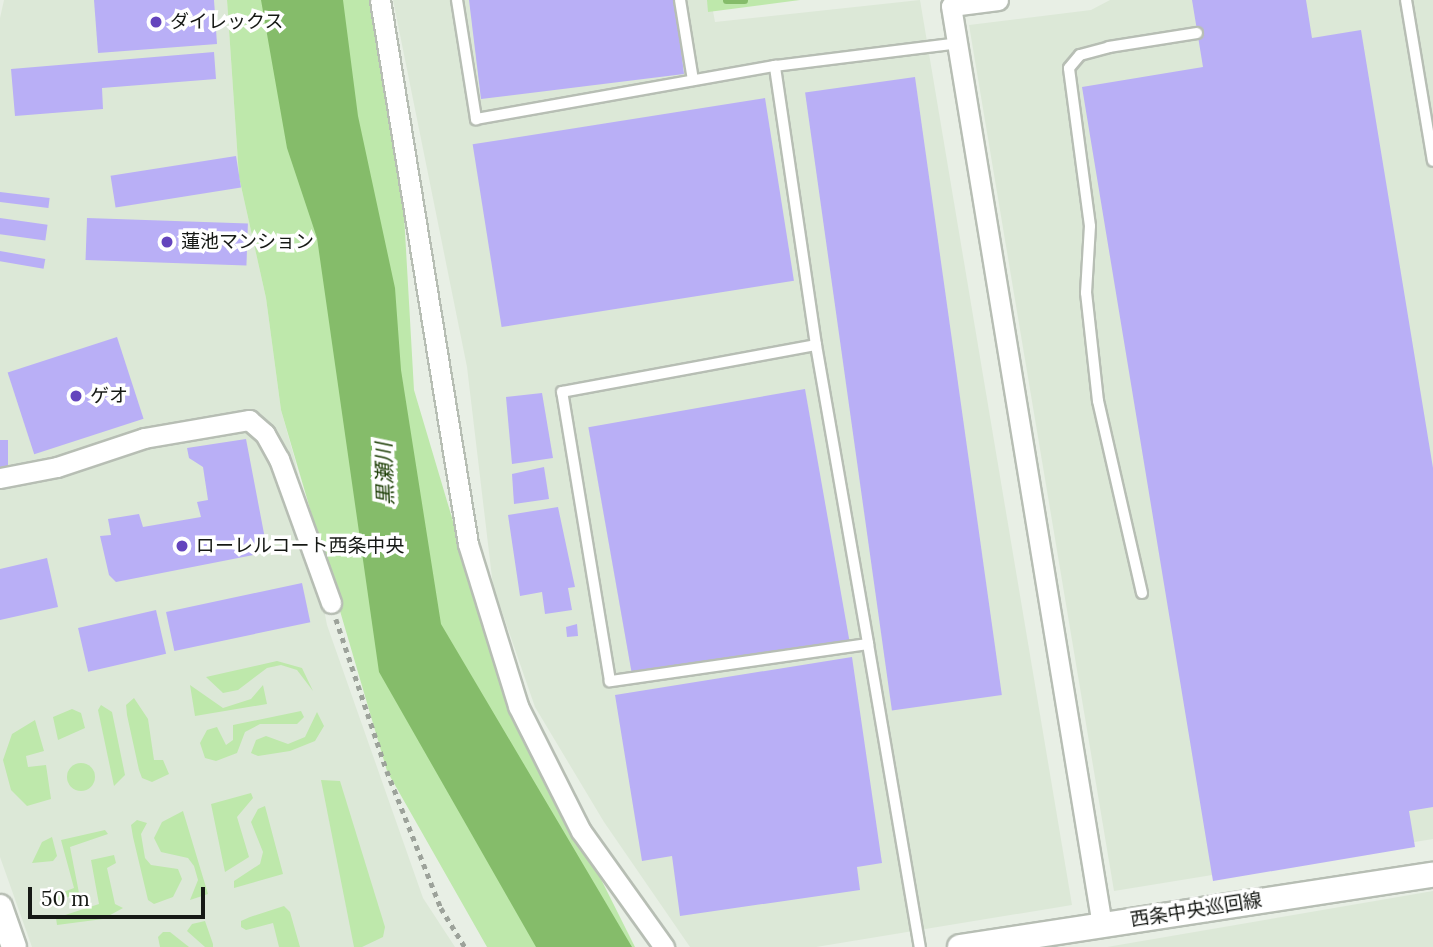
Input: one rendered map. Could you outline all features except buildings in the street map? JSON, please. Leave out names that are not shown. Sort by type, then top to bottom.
[{"type":"street","points":[[380,0],[468,544],[518,706],[581,831],[664,947]]},
{"type":"street","points":[[998,0],[951,6],[1102,925]]},
{"type":"street","points":[[0,478],[57,467],[144,438],[249,420],[265,434],[279,459],[331,603]]},
{"type":"street","name":"西条中央巡回線","points":[[960,947],[1433,875]]},
{"type":"street","points":[[0,907],[14,947]]},
{"type":"lane","points":[[457,0],[476,119],[775,66],[959,43]]},
{"type":"lane","points":[[680,0],[693,80]]},
{"type":"lane","points":[[1406,0],[1433,161]]},
{"type":"lane","points":[[1142,593],[1098,401],[1086,293],[1090,226],[1069,68],[1080,55],[1109,47],[1197,33]]},
{"type":"lane","points":[[775,66],[816,345],[920,947]]},
{"type":"lane","points":[[816,345],[562,392],[610,681],[868,644]]},
{"type":"path","points":[[331,603],[387,771],[441,908],[464,947]]},
{"type":"shaded area","points":[[4,0],[227,0],[239,177],[266,298],[281,410],[295,460],[327,625],[423,898],[455,947],[32,947],[0,857],[0,18]]},
{"type":"shaded area","points":[[227,0],[374,0],[398,109],[414,390],[499,676],[635,947],[487,947],[387,771],[281,410],[266,298],[239,177]]},
{"type":"shaded area","points":[[393,0],[711,0],[715,22],[920,0],[1072,905],[816,947],[690,947],[604,822],[535,707],[493,586],[467,367]]},
{"type":"shaded area","points":[[707,0],[800,0],[708,12]]},
{"type":"shaded area","points":[[1110,0],[1433,0],[1433,839],[1114,891],[969,25],[1091,10]]},
{"type":"shaded area","points":[[277,661],[302,668],[313,691],[297,670],[281,665],[267,668],[238,690],[223,693],[206,677]]},
{"type":"shaded area","points":[[190,685],[223,708],[251,699],[263,685],[267,704],[195,716]]},
{"type":"shaded area","points":[[134,698],[148,719],[154,760],[163,760],[169,774],[152,782],[142,778],[139,770],[127,715],[126,705]]},
{"type":"shaded area","points":[[101,705],[112,712],[125,775],[114,786],[98,710]]},
{"type":"shaded area","points":[[72,709],[81,713],[85,728],[58,740],[53,717]]},
{"type":"shaded area","points":[[301,711],[304,717],[297,724],[260,724],[245,732],[237,753],[216,761],[205,758],[200,743],[207,730],[217,727],[226,745],[233,740],[233,725]]},
{"type":"shaded area","points":[[317,712],[324,726],[315,741],[290,751],[258,756],[251,753],[256,740],[266,736],[288,744],[305,737]]},
{"type":"shaded area","points":[[35,720],[44,751],[26,756],[28,767],[46,765],[51,799],[27,806],[11,790],[3,760],[12,734]]},
{"type":"shaded area","points":[[81,763],[91,767],[95,777],[91,787],[81,791],[71,787],[67,777],[71,767]]},
{"type":"shaded area","points":[[321,780],[340,781],[385,927],[383,937],[362,947],[354,947]]},
{"type":"shaded area","points":[[251,793],[253,798],[237,817],[249,857],[225,872],[211,804]]},
{"type":"shaded area","points":[[265,806],[283,874],[234,888],[234,881],[260,864],[263,852],[251,822],[258,809]]},
{"type":"shaded area","points":[[183,811],[208,894],[190,900],[198,880],[194,866],[188,858],[161,852],[154,838],[162,822]]},
{"type":"shaded area","points":[[137,820],[147,823],[141,834],[145,858],[151,865],[178,869],[182,879],[173,897],[154,904],[148,900],[133,837],[131,825]]},
{"type":"shaded area","points":[[105,830],[108,834],[70,847],[79,893],[54,902],[45,899],[74,888],[61,840]]},
{"type":"shaded area","points":[[52,837],[57,856],[53,861],[32,863],[42,842]]},
{"type":"shaded area","points":[[114,855],[116,863],[107,868],[115,904],[123,908],[103,919],[57,925],[56,918],[99,904],[91,860]]},
{"type":"shaded area","points":[[1433,891],[1433,947],[1107,947]]},
{"type":"shaded area","points":[[284,906],[290,912],[300,947],[279,947],[273,923],[246,930],[241,927],[241,921]]},
{"type":"shaded area","points":[[205,921],[213,947],[205,947],[187,931],[192,924]]},
{"type":"shaded area","points":[[163,932],[170,932],[189,947],[160,947],[158,937]]},
{"type":"water","name":"黒瀬川","points":[[261,0],[343,0],[358,116],[395,288],[401,370],[441,624],[632,947],[536,947],[379,672],[317,238],[287,148]]},
{"type":"waterway","points":[[726,0],[744,0]]},
{"type":"place","name":"ダイレックス","points":[[156,22]]},
{"type":"place","name":"蓮池マンション","points":[[167,242]]},
{"type":"place","name":"ゲオ","points":[[76,396]]},
{"type":"place","name":"ローレルコート西条中央","points":[[182,546]]}]
